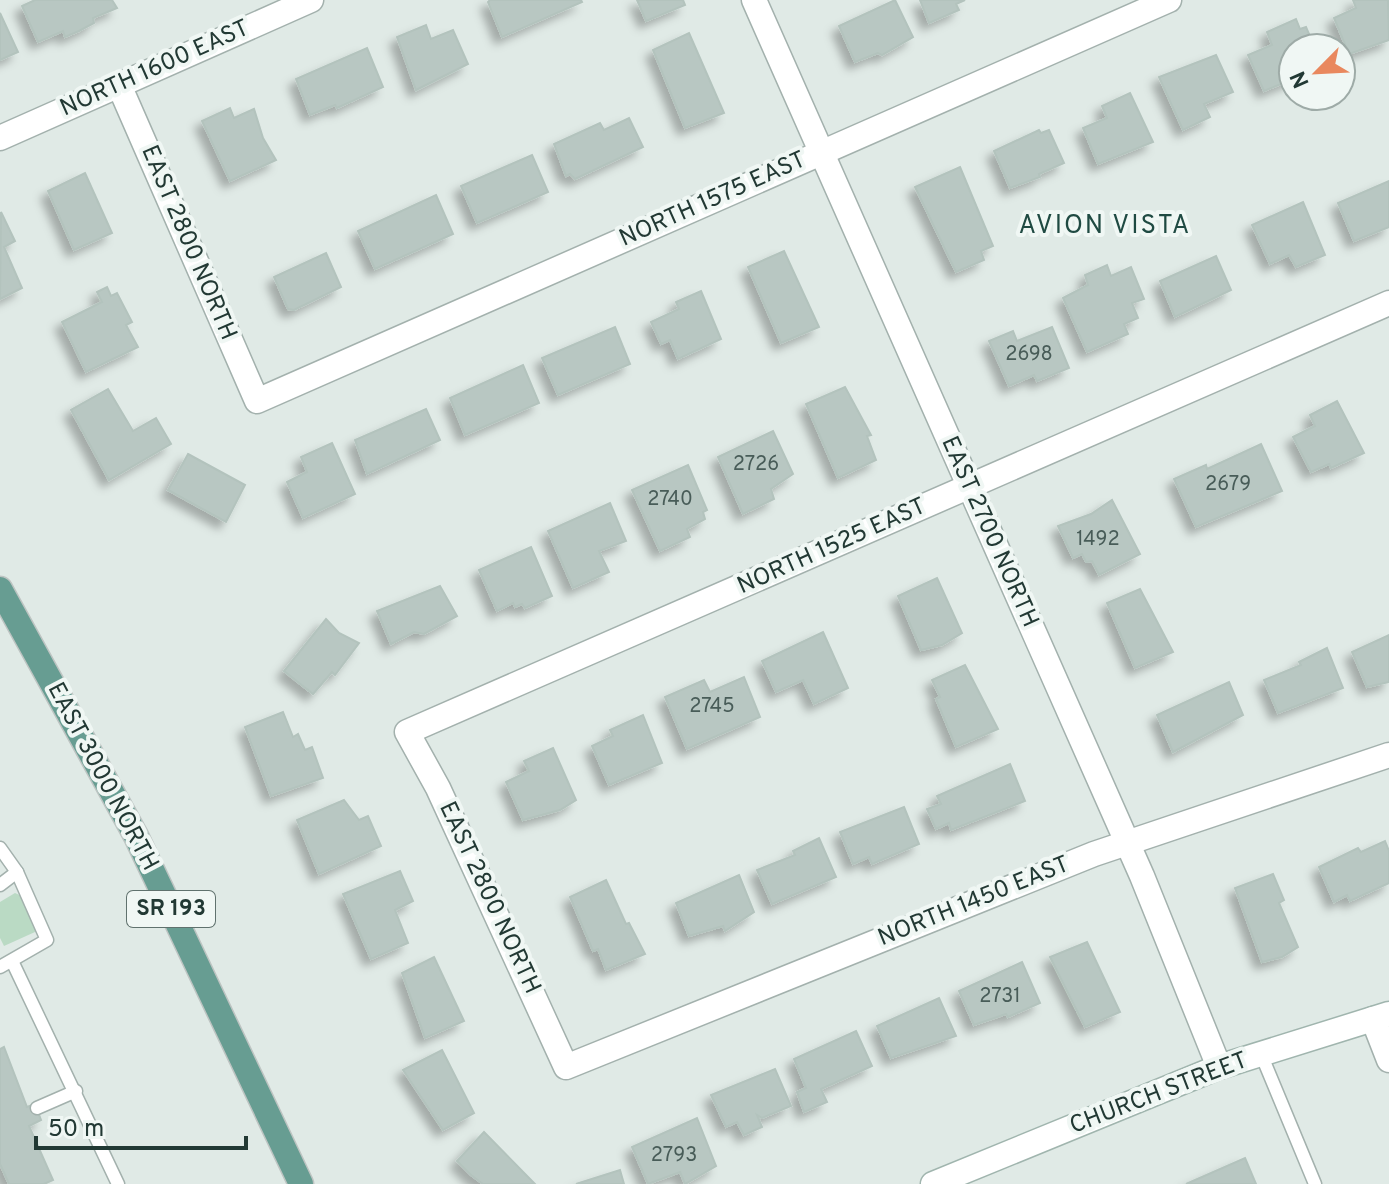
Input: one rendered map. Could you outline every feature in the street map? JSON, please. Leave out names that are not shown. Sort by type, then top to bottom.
[{"type":"main road","name":"EAST 3000 NORTH","points":[[0,589],[136,836],[301,1184]]},
{"type":"street","name":"NORTH 1600 EAST","points":[[0,138],[311,0]]},
{"type":"street","name":"EAST 2700 NORTH","points":[[754,0],[1127,842],[1219,1067]]},
{"type":"street","name":"NORTH 1575 EAST","points":[[257,401],[1169,0]]},
{"type":"street","name":"EAST 2800 NORTH","points":[[119,85],[257,401]]},
{"type":"street","name":"NORTH 1525 EAST","points":[[407,732],[1389,303]]},
{"type":"street","name":"EAST 2800 NORTH","points":[[407,732],[438,788],[566,1067]]},
{"type":"street","name":"NORTH 1450 EAST","points":[[566,1067],[1127,842],[1389,755]]},
{"type":"street","name":"CHURCH STREET","points":[[933,1184],[1219,1067],[1381,1016]]},
{"type":"street","points":[[1381,1016],[1389,1060]]},
{"type":"lane","points":[[0,848],[17,872],[47,940],[6,964],[76,1091],[118,1184]]},
{"type":"lane","points":[[0,885],[17,872]]},
{"type":"lane","points":[[1261,1054],[1315,1184]]},
{"type":"lane","points":[[37,1108],[76,1091]]},
{"type":"green space","points":[[15,893],[24,897],[36,927],[35,932],[4,946],[0,938],[0,902]]},
{"type":"building","points":[[35,0],[112,0],[117,8],[93,18],[94,23],[79,31],[65,37],[63,31],[38,42],[22,6]]},
{"type":"building","points":[[637,0],[683,0],[685,5],[646,21]]},
{"type":"building","points":[[895,0],[913,37],[882,55],[878,53],[855,62],[839,26]]},
{"type":"building","points":[[920,0],[965,0],[956,4],[959,10],[929,23]]},
{"type":"building","points":[[1353,0],[1388,0],[1389,40],[1357,51],[1357,32],[1340,32],[1334,18],[1356,8]]},
{"type":"building","points":[[488,2],[582,2],[502,37]]},
{"type":"building","points":[[0,13],[18,52],[0,60]]},
{"type":"building","points":[[1296,19],[1300,29],[1306,27],[1308,32],[1277,32],[1277,86],[1264,91],[1248,55],[1272,45],[1267,32]]},
{"type":"building","points":[[426,25],[431,39],[453,30],[468,64],[416,90],[397,37]]},
{"type":"building","points":[[689,33],[724,113],[685,128],[653,50]]},
{"type":"building","points":[[367,48],[383,87],[337,108],[335,105],[310,115],[296,79]]},
{"type":"building","points":[[1216,55],[1233,92],[1204,104],[1210,117],[1183,130],[1159,77]]},
{"type":"building","points":[[1130,93],[1153,142],[1098,164],[1083,128],[1107,118],[1102,106]]},
{"type":"building","points":[[230,108],[234,118],[254,109],[263,138],[276,160],[230,181],[202,121]]},
{"type":"building","points":[[629,118],[643,147],[575,179],[570,174],[566,176],[554,144],[600,123],[604,130]]},
{"type":"building","points":[[1039,130],[1041,133],[1049,130],[1064,163],[1039,174],[1040,177],[1010,188],[994,151]]},
{"type":"building","points":[[532,155],[548,192],[477,223],[461,186]]},
{"type":"building","points":[[960,167],[993,246],[981,251],[984,260],[956,272],[915,187]]},
{"type":"building","points":[[85,173],[112,233],[74,250],[48,191]]},
{"type":"building","points":[[1389,181],[1389,227],[1354,241],[1338,203]]},
{"type":"building","points":[[436,195],[453,234],[375,269],[358,231]]},
{"type":"building","points":[[1303,202],[1325,255],[1296,267],[1289,255],[1270,264],[1252,225]]},
{"type":"building","points":[[1,212],[15,241],[4,247],[22,288],[0,299]]},
{"type":"building","points":[[784,251],[819,327],[781,343],[748,267]]},
{"type":"building","points":[[326,253],[341,287],[294,310],[288,309],[274,277]]},
{"type":"building","points":[[1216,256],[1231,290],[1175,317],[1160,281]]},
{"type":"building","points":[[1107,265],[1111,276],[1131,267],[1144,299],[1132,303],[1138,318],[1124,324],[1128,334],[1087,352],[1063,298],[1088,285],[1085,275]]},
{"type":"building","points":[[107,287],[111,296],[117,293],[132,322],[126,325],[138,347],[86,372],[62,322],[102,302],[97,292]]},
{"type":"building","points":[[701,291],[721,339],[678,359],[670,340],[661,344],[651,322],[679,309],[676,302]]},
{"type":"building","points":[[615,327],[630,364],[558,395],[542,358]]},
{"type":"building","points":[[1052,327],[1069,368],[1037,381],[1034,375],[1009,386],[989,341],[1013,331],[1017,341]]},
{"type":"building","points":[[523,365],[539,403],[465,435],[450,398]]},
{"type":"building","points":[[845,387],[871,435],[867,436],[876,460],[838,478],[806,404]]},
{"type":"building","points":[[108,389],[133,431],[156,418],[171,444],[109,480],[71,410]]},
{"type":"building","points":[[1337,401],[1364,453],[1331,468],[1329,464],[1311,472],[1293,437],[1315,426],[1310,415]]},
{"type":"building","points":[[426,409],[440,440],[367,474],[355,440]]},
{"type":"building","points":[[773,431],[793,474],[771,489],[774,499],[743,514],[718,457]]},
{"type":"building","points":[[332,443],[355,494],[303,518],[287,482],[307,472],[301,457]]},
{"type":"building","points":[[1261,444],[1282,491],[1196,527],[1174,479],[1206,465],[1207,469]]},
{"type":"building","points":[[188,454],[245,485],[226,522],[168,490]]},
{"type":"building","points":[[688,465],[707,510],[703,512],[705,519],[687,529],[690,537],[660,551],[632,490]]},
{"type":"building","points":[[1112,500],[1140,554],[1099,575],[1092,561],[1086,562],[1082,554],[1073,558],[1058,526],[1091,514]]},
{"type":"building","points":[[610,503],[626,541],[599,551],[609,572],[573,588],[548,531]]},
{"type":"building","points":[[531,547],[552,596],[525,608],[522,604],[515,607],[513,603],[497,611],[479,570]]},
{"type":"building","points":[[937,578],[962,633],[942,645],[921,650],[898,596]]},
{"type":"building","points":[[440,586],[457,616],[424,634],[414,632],[391,644],[377,611]]},
{"type":"building","points":[[1140,589],[1173,652],[1135,668],[1107,603]]},
{"type":"building","points":[[326,619],[339,633],[359,643],[335,675],[332,672],[313,694],[284,671]]},
{"type":"building","points":[[823,632],[848,688],[814,704],[803,680],[776,692],[762,661]]},
{"type":"building","points":[[1389,635],[1389,682],[1367,687],[1352,652]]},
{"type":"building","points":[[1327,648],[1343,688],[1278,713],[1264,680],[1301,665],[1299,662]]},
{"type":"building","points":[[965,665],[998,729],[956,747],[936,699],[940,697],[932,680]]},
{"type":"building","points":[[744,677],[760,717],[687,749],[665,697],[704,680],[710,692]]},
{"type":"building","points":[[1229,682],[1243,715],[1173,752],[1157,715]]},
{"type":"building","points":[[283,712],[293,737],[298,734],[305,750],[312,747],[323,778],[271,796],[245,727]]},
{"type":"building","points":[[643,715],[662,763],[609,785],[592,746],[613,736],[610,730]]},
{"type":"building","points":[[553,748],[576,800],[560,810],[523,820],[506,782],[529,771],[524,761]]},
{"type":"building","points":[[1010,764],[1025,801],[951,830],[949,823],[936,829],[927,809],[941,804],[937,796]]},
{"type":"building","points":[[344,800],[359,820],[368,816],[381,846],[319,874],[297,820]]},
{"type":"building","points":[[904,807],[919,844],[872,864],[869,857],[853,864],[840,832]]},
{"type":"building","points":[[819,838],[836,877],[772,904],[757,870],[795,855],[793,851]]},
{"type":"building","points":[[1385,841],[1389,851],[1389,883],[1350,901],[1347,895],[1334,902],[1319,867],[1358,848],[1361,852]]},
{"type":"building","points":[[400,871],[413,901],[395,910],[408,943],[371,959],[343,894]]},
{"type":"building","points":[[1273,874],[1284,900],[1279,903],[1298,947],[1282,957],[1262,962],[1235,888]]},
{"type":"building","points":[[739,875],[754,912],[725,931],[723,926],[689,936],[676,903]]},
{"type":"building","points":[[606,880],[626,924],[629,923],[645,954],[606,970],[598,949],[593,951],[570,897]]},
{"type":"building","points":[[1087,942],[1120,1012],[1085,1027],[1050,957]]},
{"type":"building","points":[[434,957],[464,1021],[425,1038],[402,973]]},
{"type":"building","points":[[1022,962],[1040,1003],[1008,1017],[1006,1014],[974,1025],[959,991]]},
{"type":"building","points":[[939,998],[956,1036],[891,1058],[877,1026]]},
{"type":"building","points":[[856,1031],[872,1066],[821,1089],[827,1102],[804,1112],[797,1092],[806,1088],[794,1059]]},
{"type":"building","points":[[4,1047],[27,1107],[35,1104],[41,1120],[29,1126],[53,1180],[44,1184],[9,1184],[0,1164],[0,1049]]},
{"type":"building","points":[[442,1050],[474,1113],[443,1130],[403,1070]]},
{"type":"building","points":[[775,1069],[791,1106],[762,1118],[757,1115],[762,1127],[744,1135],[737,1122],[726,1127],[711,1095]]},
{"type":"building","points":[[697,1118],[716,1166],[685,1184],[680,1172],[648,1184],[632,1147]]},
{"type":"building","points":[[484,1132],[535,1184],[483,1184],[457,1161]]},
{"type":"building","points":[[1245,1158],[1256,1184],[1186,1184]]},
{"type":"building","points":[[620,1170],[624,1184],[576,1184]]},
{"type":"district","name":"AVION VISTA","points":[[1105,226]]}]
